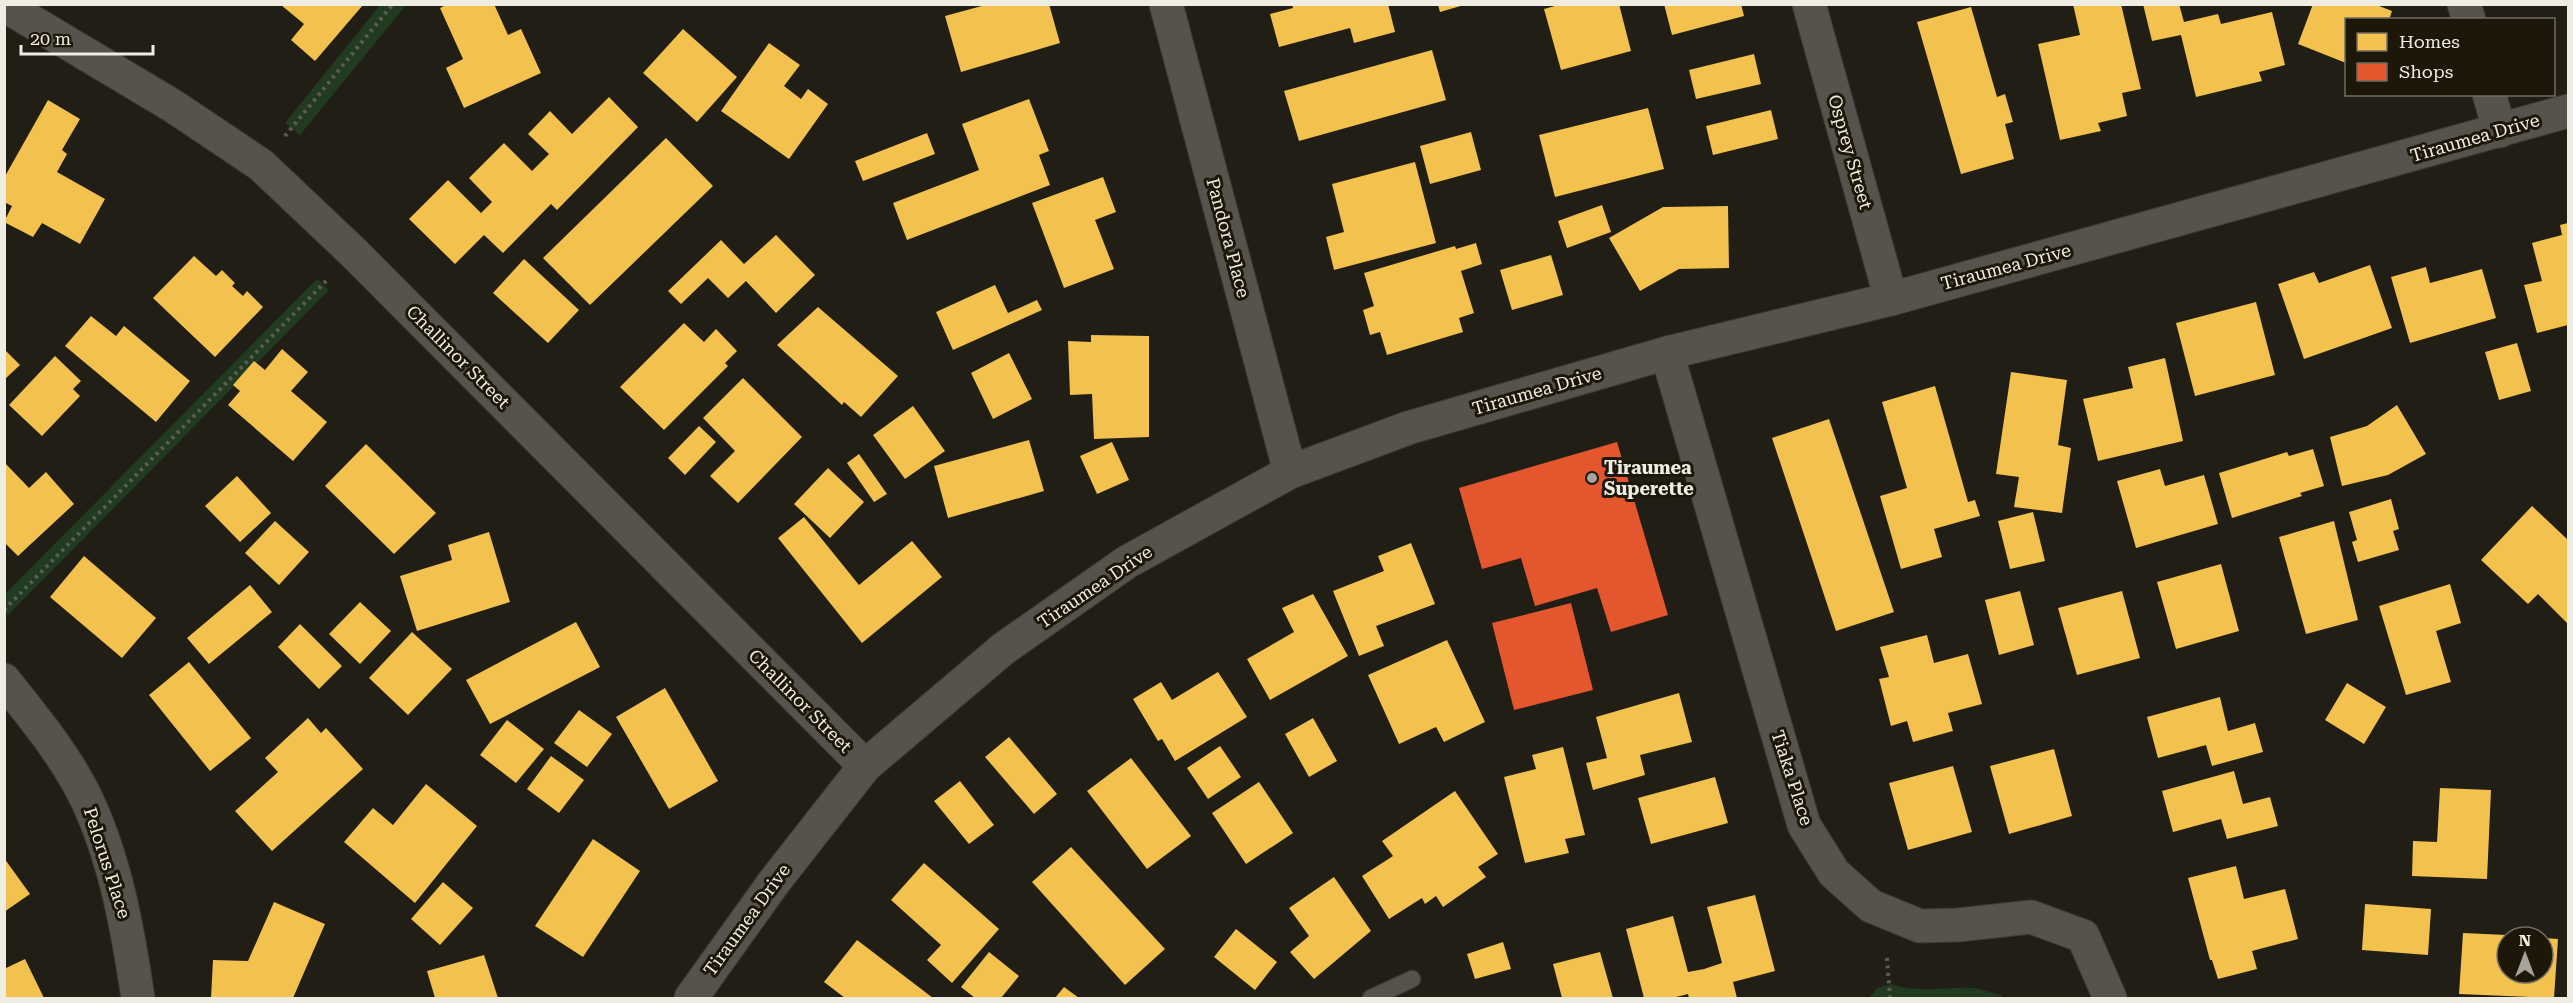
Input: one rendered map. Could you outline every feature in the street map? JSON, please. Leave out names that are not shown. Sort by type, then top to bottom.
[{"type":"street","name":"Pandora Place","points":[[1166,4],[1290,472]]},
{"type":"street","name":"Osprey Street","points":[[1809,4],[1891,299]]},
{"type":"street","name":"Challinor Street","points":[[4,5],[173,106],[261,165],[354,253],[865,766]]},
{"type":"street","points":[[2490,96],[2499,131]]},
{"type":"street","name":"Tiraumea Drive","points":[[695,997],[774,882],[865,766],[1003,649],[1118,569],[1290,472],[1408,428],[1667,354],[1891,299],[2568,111]]},
{"type":"street","name":"Tiaka Place","points":[[1667,354],[1804,825],[1834,873],[1871,906],[1920,926],[1958,926],[2031,917],[2083,936],[2110,999]]},
{"type":"street","name":"Pelorus Place","points":[[4,680],[47,734],[87,800],[110,860],[128,931],[138,999]]},
{"type":"lane","points":[[1371,999],[1412,980]]},
{"type":"path","points":[[261,165],[393,4]]},
{"type":"path","points":[[4,610],[354,253]]},
{"type":"path","points":[[1887,958],[1890,999]]},
{"type":"green space","points":[[380,5],[406,5],[300,135],[285,123]]},
{"type":"green space","points":[[317,279],[329,290],[8,615],[5,612],[4,595]]},
{"type":"green space","points":[[1891,984],[1912,989],[1973,988],[2001,995],[2002,998],[1869,998],[1877,988]]},
{"type":"building: Homes","points":[[448,4],[494,4],[508,35],[521,29],[541,73],[464,108],[446,68],[463,59],[440,8]]},
{"type":"building: Homes","points":[[989,4],[1049,4],[1060,43],[961,72],[945,16]]},
{"type":"building: Homes","points":[[1292,4],[1388,4],[1395,32],[1354,43],[1350,28],[1279,47],[1270,14],[1293,8]]},
{"type":"building: Homes","points":[[1562,4],[1619,4],[1631,51],[1561,70],[1544,9]]},
{"type":"building: Homes","points":[[1664,4],[1741,4],[1744,16],[1672,35]]},
{"type":"building: Homes","points":[[2073,4],[2121,4],[2141,89],[2122,93],[2127,116],[2098,123],[2101,131],[2060,140],[2038,44],[2080,35]]},
{"type":"building: Homes","points":[[2143,4],[2179,4],[2184,22],[2218,14],[2221,24],[2272,12],[2285,65],[2259,72],[2262,81],[2196,97],[2181,35],[2152,41]]},
{"type":"building: Homes","points":[[2313,4],[2374,4],[2392,11],[2390,18],[2345,18],[2345,63],[2298,44]]},
{"type":"building: Homes","points":[[281,5],[363,5],[315,61],[291,40],[304,24]]},
{"type":"building: Homes","points":[[1438,5],[1464,5],[1440,12]]},
{"type":"building: Homes","points":[[1971,7],[1997,97],[2005,94],[2013,122],[2005,124],[2014,159],[1961,174],[1917,22]]},
{"type":"building: Homes","points":[[683,29],[737,77],[697,122],[643,73]]},
{"type":"building: Homes","points":[[769,43],[800,65],[784,86],[801,99],[808,89],[828,104],[789,159],[721,111]]},
{"type":"building: Homes","points":[[1432,50],[1446,100],[1299,141],[1284,91]]},
{"type":"building: Homes","points":[[1754,54],[1761,84],[1696,99],[1689,70]]},
{"type":"building: Homes","points":[[609,97],[638,127],[557,210],[551,204],[503,253],[484,235],[455,264],[409,219],[448,180],[481,213],[492,202],[469,178],[504,143],[532,171],[549,154],[528,134],[550,111],[572,134]]},
{"type":"building: Homes","points":[[1029,99],[1049,151],[1039,155],[1050,185],[907,240],[893,203],[979,170],[962,124]]},
{"type":"building: Homes","points":[[48,100],[80,119],[62,150],[67,154],[57,172],[105,199],[80,244],[42,223],[33,237],[4,222],[12,206],[4,202],[4,178]]},
{"type":"building: Homes","points":[[1648,108],[1664,169],[1555,197],[1539,135]]},
{"type":"building: Homes","points":[[1771,110],[1778,139],[1713,155],[1706,126]]},
{"type":"building: Homes","points":[[1471,132],[1481,170],[1430,184],[1420,146]]},
{"type":"building: Homes","points":[[927,133],[935,154],[863,181],[855,161]]},
{"type":"building: Homes","points":[[666,138],[713,186],[590,305],[543,258]]},
{"type":"building: Homes","points":[[1415,162],[1436,243],[1334,270],[1326,237],[1344,232],[1332,184]]},
{"type":"building: Homes","points":[[1103,177],[1116,212],[1095,220],[1114,269],[1064,288],[1032,203]]},
{"type":"building: Homes","points":[[1602,205],[1611,232],[1567,248],[1558,221]]},
{"type":"building: Homes","points":[[1728,206],[1729,268],[1679,269],[1640,291],[1609,238],[1663,207]]},
{"type":"building: Homes","points":[[2568,223],[2568,325],[2537,333],[2524,285],[2542,281],[2532,243],[2562,235],[2560,225]]},
{"type":"building: Homes","points":[[776,235],[815,275],[776,313],[746,281],[728,298],[708,278],[681,304],[668,291],[721,240],[744,264]]},
{"type":"building: Homes","points":[[1476,243],[1482,264],[1461,271],[1474,313],[1459,318],[1463,332],[1387,355],[1380,332],[1370,335],[1363,310],[1374,306],[1364,273],[1455,246],[1456,249]]},
{"type":"building: Homes","points":[[1551,255],[1563,295],[1512,310],[1500,270]]},
{"type":"building: Homes","points":[[194,256],[216,276],[222,270],[235,283],[232,286],[243,296],[247,291],[263,307],[215,357],[153,298]]},
{"type":"building: Homes","points":[[524,259],[579,310],[548,343],[493,293]]},
{"type":"building: Homes","points":[[2370,265],[2392,328],[2304,359],[2278,284],[2314,272],[2319,283]]},
{"type":"building: Homes","points":[[2426,267],[2430,283],[2482,269],[2496,318],[2410,343],[2391,277]]},
{"type":"building: Homes","points":[[995,285],[1008,313],[1037,300],[1042,310],[953,350],[936,312]]},
{"type":"building: Homes","points":[[2256,302],[2275,375],[2195,396],[2176,323]]},
{"type":"building: Homes","points":[[818,307],[898,376],[861,417],[844,402],[842,405],[777,345]]},
{"type":"building: Homes","points":[[91,316],[116,336],[124,326],[190,381],[156,422],[65,346]]},
{"type":"building: Homes","points":[[684,323],[704,342],[716,329],[737,351],[725,363],[728,366],[664,430],[620,387]]},
{"type":"building: Homes","points":[[1091,335],[1149,336],[1149,437],[1094,439],[1092,394],[1070,395],[1068,341],[1091,342]]},
{"type":"building: Homes","points":[[2517,343],[2531,391],[2499,400],[2485,352]]},
{"type":"building: Homes","points":[[4,349],[20,365],[4,380]]},
{"type":"building: Homes","points":[[282,349],[308,372],[291,391],[327,422],[293,461],[228,405],[240,391],[233,385],[254,361],[265,370]]},
{"type":"building: Homes","points":[[1009,353],[1032,399],[993,419],[971,373]]},
{"type":"building: Homes","points":[[55,356],[81,381],[73,389],[80,396],[42,436],[9,405]]},
{"type":"building: Homes","points":[[2165,358],[2183,441],[2098,461],[2083,399],[2133,388],[2128,367]]},
{"type":"building: Homes","points":[[2011,372],[2067,380],[2058,445],[2071,448],[2062,513],[2014,507],[2019,477],[1996,474]]},
{"type":"building: Homes","points":[[743,378],[802,437],[738,503],[710,476],[735,451],[703,418]]},
{"type":"building: Homes","points":[[1935,386],[1968,502],[1975,500],[1980,516],[1934,529],[1942,557],[1901,569],[1880,496],[1907,488],[1882,402]]},
{"type":"building: Homes","points":[[2397,405],[2426,454],[2388,475],[2342,486],[2330,437],[2367,426]]},
{"type":"building: Homes","points":[[913,406],[945,451],[905,479],[873,435]]},
{"type":"building: Homes","points":[[1829,419],[1894,612],[1836,631],[1772,438]]},
{"type":"building: Homes","points":[[699,426],[716,442],[685,475],[668,458]]},
{"type":"building: Homes","points":[[1029,440],[1044,491],[948,518],[934,466]]},
{"type":"building: Homes","points":[[1112,442],[1129,480],[1097,494],[1080,456]]},
{"type":"building: Homes","points":[[366,444],[436,513],[394,554],[325,486]]},
{"type":"building: Homes","points":[[2313,449],[2324,486],[2300,493],[2302,496],[2232,518],[2219,473],[2287,452],[2289,456]]},
{"type":"building: Homes","points":[[859,454],[887,494],[874,502],[847,463]]},
{"type":"building: Homes","points":[[4,462],[29,488],[46,472],[74,504],[18,556],[4,542]]},
{"type":"building: Homes","points":[[828,468],[864,502],[830,538],[794,504]]},
{"type":"building: Homes","points":[[2160,469],[2165,486],[2204,475],[2218,524],[2136,548],[2117,481]]},
{"type":"building: Homes","points":[[237,476],[271,513],[240,542],[205,506]]},
{"type":"building: Homes","points":[[2391,499],[2399,529],[2393,531],[2399,550],[2358,562],[2352,542],[2357,540],[2349,512]]},
{"type":"building: Homes","points":[[2532,506],[2568,540],[2568,624],[2538,594],[2528,604],[2481,560]]},
{"type":"building: Homes","points":[[2033,512],[2045,561],[2010,569],[1998,521]]},
{"type":"building: Homes","points":[[804,517],[859,585],[912,541],[942,577],[862,643],[778,538]]},
{"type":"building: Homes","points":[[275,521],[309,552],[279,585],[245,553]]},
{"type":"building: Homes","points":[[2334,521],[2358,620],[2306,634],[2279,537]]},
{"type":"building: Homes","points":[[489,532],[510,602],[417,631],[400,576],[452,560],[448,545]]},
{"type":"building: Homes","points":[[1411,543],[1435,604],[1376,626],[1384,646],[1359,656],[1333,591],[1384,571],[1378,556]]},
{"type":"building: Homes","points":[[84,556],[156,618],[122,658],[50,597]]},
{"type":"building: Homes","points":[[2221,564],[2239,631],[2176,649],[2157,582]]},
{"type":"building: Homes","points":[[2450,584],[2461,623],[2436,631],[2451,682],[2406,695],[2379,606]]},
{"type":"building: Homes","points":[[250,585],[272,612],[209,664],[187,638]]},
{"type":"building: Homes","points":[[2020,591],[2034,645],[1999,655],[1985,600]]},
{"type":"building: Homes","points":[[2122,591],[2140,658],[2077,675],[2058,608]]},
{"type":"building: Homes","points":[[1313,594],[1348,656],[1270,700],[1247,659],[1294,632],[1282,608]]},
{"type":"building: Homes","points":[[360,602],[391,631],[360,664],[329,634]]},
{"type":"building: Homes","points":[[576,622],[600,667],[490,724],[466,680]]},
{"type":"building: Homes","points":[[300,624],[342,666],[319,689],[278,647]]},
{"type":"building: Homes","points":[[412,632],[452,669],[408,715],[369,678]]},
{"type":"building: Homes","points":[[1927,635],[1934,663],[1968,654],[1982,704],[1948,713],[1953,731],[1913,742],[1907,721],[1891,726],[1879,679],[1889,677],[1880,647]]},
{"type":"building: Homes","points":[[1447,640],[1485,722],[1444,742],[1436,727],[1399,744],[1368,675]]},
{"type":"building: Homes","points":[[189,662],[251,738],[210,771],[149,695]]},
{"type":"building: Homes","points":[[1218,672],[1247,717],[1175,761],[1162,739],[1158,741],[1133,699],[1161,682],[1172,700]]},
{"type":"building: Homes","points":[[2347,683],[2386,707],[2364,744],[2325,720]]},
{"type":"building: Homes","points":[[665,688],[718,781],[669,809],[616,717]]},
{"type":"building: Homes","points":[[1679,693],[1692,742],[1640,755],[1645,775],[1593,790],[1586,763],[1607,758],[1596,717]]},
{"type":"building: Homes","points":[[2220,697],[2228,731],[2255,723],[2263,752],[2212,766],[2206,745],[2158,758],[2147,717]]},
{"type":"building: Homes","points":[[579,710],[612,734],[587,767],[554,743]]},
{"type":"building: Homes","points":[[308,718],[321,733],[326,728],[363,769],[272,851],[235,811],[278,772],[265,758]]},
{"type":"building: Homes","points":[[1313,718],[1337,761],[1309,777],[1285,734]]},
{"type":"building: Homes","points":[[507,720],[544,749],[516,783],[480,755]]},
{"type":"building: Homes","points":[[1009,737],[1057,794],[1034,814],[985,757]]},
{"type":"building: Homes","points":[[1220,746],[1241,777],[1208,799],[1187,768]]},
{"type":"building: Homes","points":[[1563,747],[1585,835],[1565,839],[1569,853],[1525,863],[1504,777],[1536,769],[1532,755]]},
{"type":"building: Homes","points":[[2054,749],[2072,816],[2009,834],[1990,766]]},
{"type":"building: Homes","points":[[551,756],[584,780],[559,813],[527,789]]},
{"type":"building: Homes","points":[[1131,758],[1191,836],[1147,869],[1087,791]]},
{"type":"building: Homes","points":[[1953,766],[1972,832],[1908,850],[1889,783]]},
{"type":"building: Homes","points":[[2234,771],[2243,804],[2270,797],[2278,826],[2227,839],[2221,819],[2173,832],[2162,791]]},
{"type":"building: Homes","points":[[1715,777],[1728,823],[1651,844],[1638,798]]},
{"type":"building: Homes","points":[[960,781],[994,825],[969,844],[934,801]]},
{"type":"building: Homes","points":[[1259,782],[1293,833],[1246,864],[1212,813]]},
{"type":"building: Homes","points":[[426,784],[477,826],[415,903],[344,842],[373,808],[393,825]]},
{"type":"building: Homes","points":[[2440,788],[2491,790],[2487,879],[2412,876],[2413,841],[2437,842]]},
{"type":"building: Homes","points":[[1455,791],[1498,854],[1478,867],[1486,877],[1443,907],[1436,896],[1425,904],[1422,898],[1389,919],[1362,876],[1393,856],[1382,841]]},
{"type":"building: Homes","points":[[593,839],[640,871],[583,957],[535,926]]},
{"type":"building: Homes","points":[[1071,847],[1165,949],[1125,985],[1032,882]]},
{"type":"building: Homes","points":[[4,858],[30,894],[4,912]]},
{"type":"building: Homes","points":[[924,863],[999,929],[952,983],[927,960],[941,945],[891,900]]},
{"type":"building: Homes","points":[[2236,866],[2244,899],[2285,889],[2298,939],[2252,951],[2257,969],[2218,979],[2212,960],[2210,960],[2188,878]]},
{"type":"building: Homes","points":[[1334,877],[1371,931],[1314,979],[1290,952],[1309,936],[1289,908]]},
{"type":"building: Homes","points":[[443,882],[473,908],[440,945],[411,919]]},
{"type":"building: Homes","points":[[1755,895],[1775,971],[1733,982],[1737,998],[1689,998],[1688,994],[1672,998],[1644,998],[1626,929],[1673,916],[1688,972],[1704,969],[1722,963],[1707,907]]},
{"type":"building: Homes","points":[[274,902],[325,924],[293,998],[211,998],[213,960],[248,961]]},
{"type":"building: Homes","points":[[2365,904],[2431,909],[2428,955],[2362,950]]},
{"type":"building: Homes","points":[[1236,929],[1277,962],[1255,990],[1214,957]]},
{"type":"building: Homes","points":[[2463,933],[2495,934],[2495,985],[2555,985],[2554,998],[2459,994]]},
{"type":"building: Homes","points":[[2555,939],[2558,939],[2555,983]]},
{"type":"building: Homes","points":[[857,940],[933,998],[845,998],[824,982]]},
{"type":"building: Homes","points":[[1503,942],[1511,969],[1475,979],[1467,954]]},
{"type":"building: Homes","points":[[989,952],[1019,976],[1001,998],[975,998],[961,987]]},
{"type":"building: Homes","points":[[1600,952],[1613,998],[1562,998],[1553,964]]},
{"type":"building: Homes","points":[[484,955],[498,998],[435,998],[427,971]]},
{"type":"building: Homes","points":[[25,959],[44,998],[4,998],[4,969]]},
{"type":"building: Homes","points":[[1064,987],[1079,998],[1055,998]]},
{"type":"building: Shops","points":[[1617,442],[1668,615],[1611,632],[1597,588],[1535,606],[1521,558],[1482,569],[1459,488]]},
{"type":"building: Shops","points":[[1571,603],[1593,690],[1514,710],[1492,623]]},
{"type":"place","name":"Tiraumea Superette","points":[[1592,478]]}]
